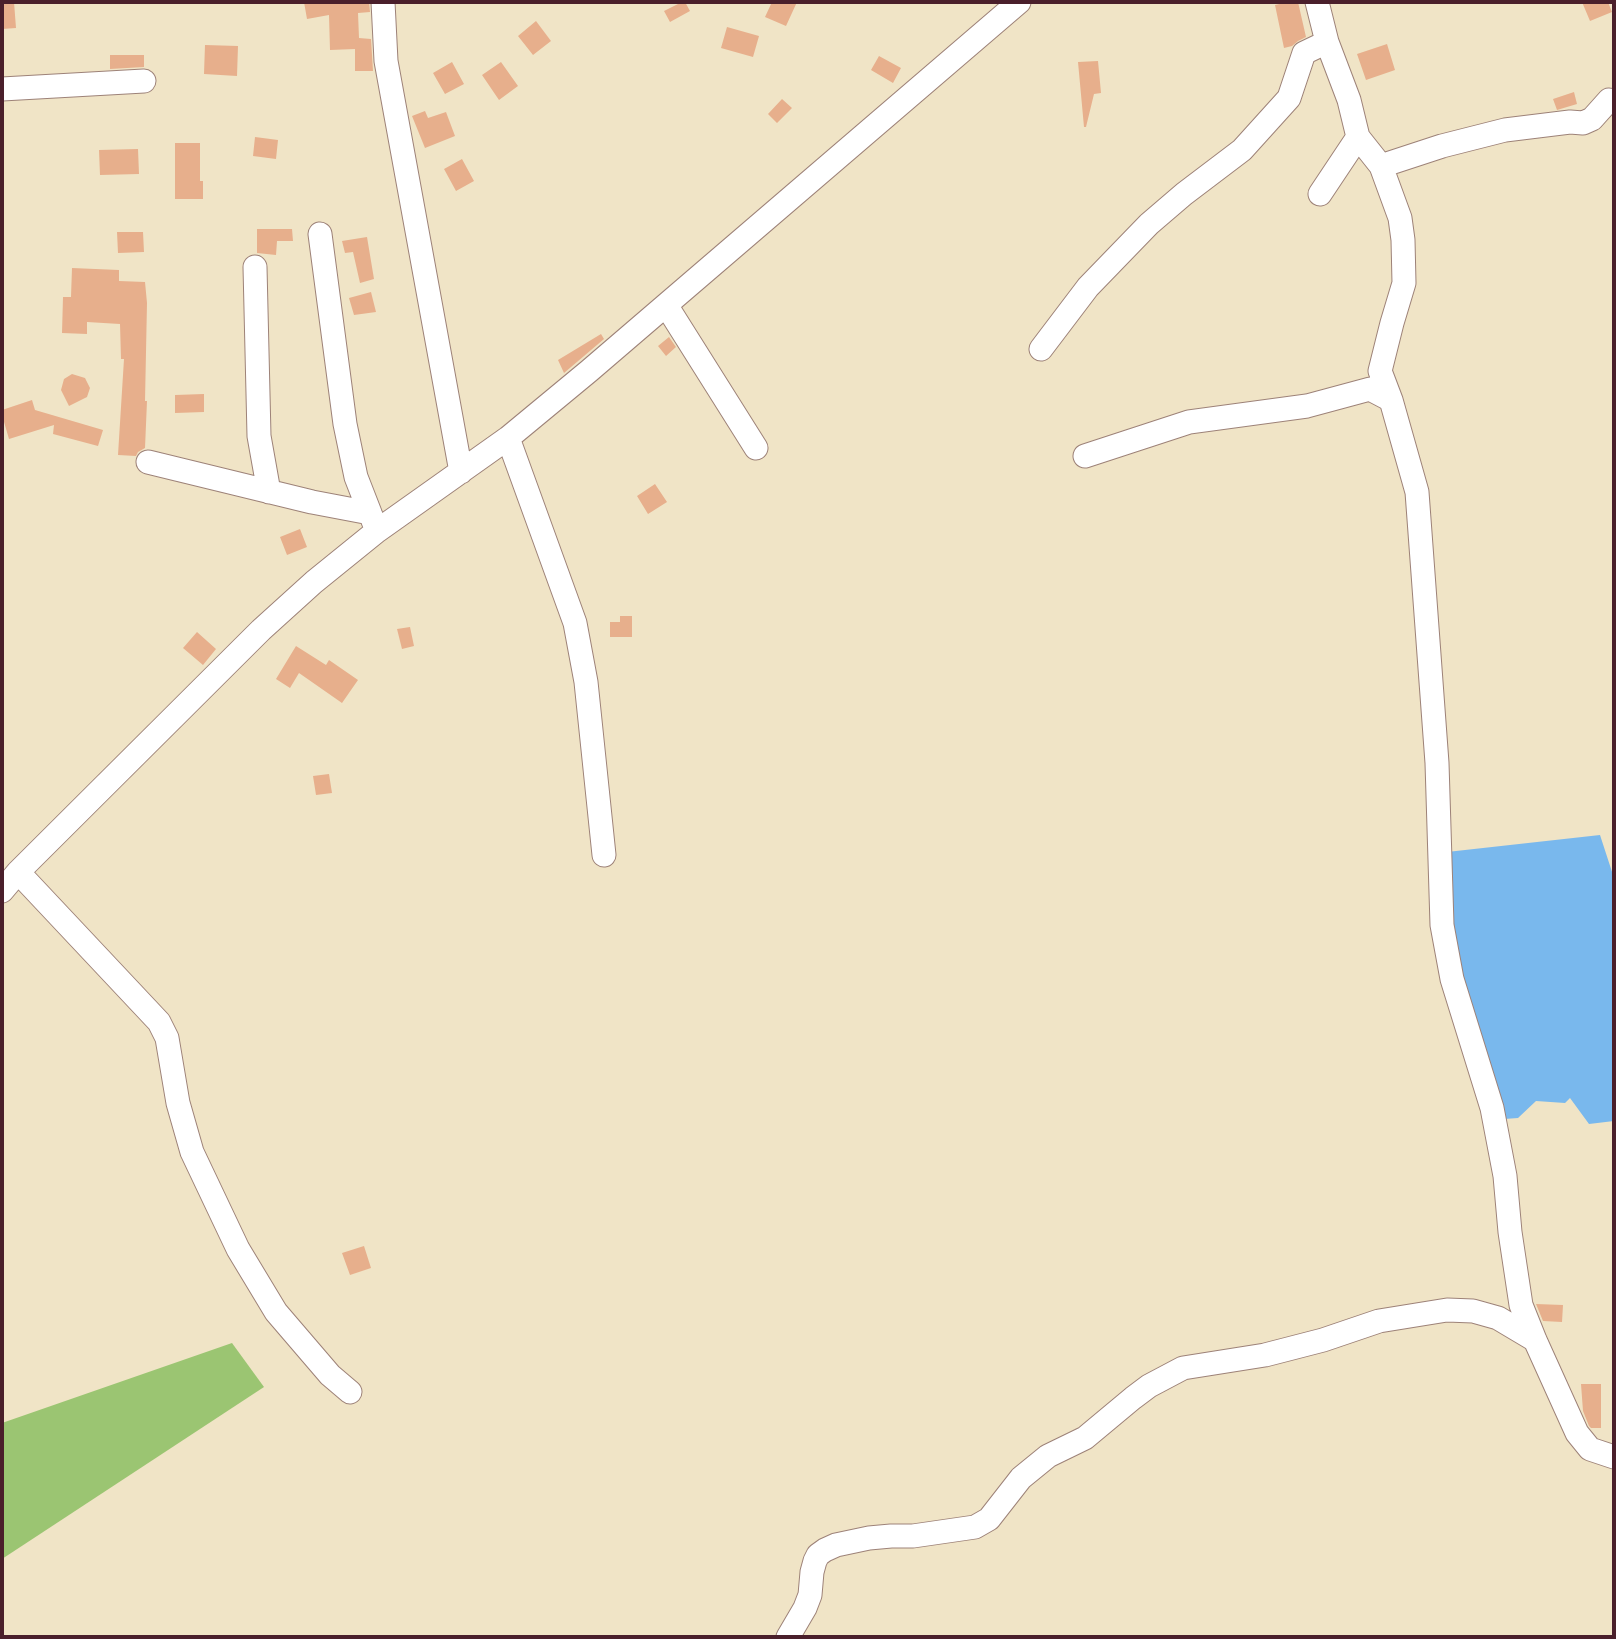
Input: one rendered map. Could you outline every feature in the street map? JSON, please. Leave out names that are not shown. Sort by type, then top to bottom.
[{"type":"street","points":[[383,2],[386,61],[461,472]]},
{"type":"street","points":[[2,891],[261,629],[314,582],[373,522],[461,472],[508,438],[1019,2]]},
{"type":"street","points":[[1317,2],[1327,42],[1349,100],[1358,136],[1381,166],[1399,218],[1403,240],[1404,283],[1380,371],[1417,492],[1437,763],[1442,925],[1452,979],[1492,1108],[1505,1176],[1521,1305],[1577,1433],[1590,1449],[1614,1457]]},
{"type":"street","points":[[1041,349],[1088,287],[1149,224],[1242,150],[1289,98],[1304,52],[1327,42]]},
{"type":"street","points":[[2,89],[144,81]]},
{"type":"street","points":[[1381,166],[1442,146],[1505,130],[1570,122],[1583,123],[1592,119],[1609,100]]},
{"type":"street","points":[[1321,194],[1358,136]]},
{"type":"street","points":[[320,234],[345,424],[356,477],[373,522]]},
{"type":"street","points":[[255,267],[259,436],[270,492]]},
{"type":"street","points":[[666,305],[756,448]]},
{"type":"street","points":[[1085,456],[1189,422],[1307,406],[1370,389],[1391,400]]},
{"type":"street","points":[[508,438],[575,623],[586,682],[604,855]]},
{"type":"street","points":[[148,462],[270,492],[373,522]]},
{"type":"street","points":[[18,872],[159,1022],[167,1038],[178,1103],[192,1152],[238,1249],[276,1312],[330,1375],[350,1392]]},
{"type":"street","points":[[788,1637],[810,1595],[811,1572],[815,1561],[825,1550],[869,1538],[913,1536],[975,1527],[989,1519],[1021,1478],[1048,1456],[1085,1438],[1149,1386],[1183,1368],[1265,1355],[1323,1340],[1379,1321],[1447,1310],[1473,1311],[1498,1318],[1535,1340]]},
{"type":"green space","points":[[232,1343],[264,1387],[2,1559],[2,1423]]},
{"type":"water","points":[[1600,835],[1614,878],[1614,1121],[1589,1124],[1570,1098],[1565,1103],[1536,1101],[1518,1118],[1504,1119],[1448,929],[1447,852]]},
{"type":"building","points":[[2,2],[14,2],[16,28],[2,29]]},
{"type":"building","points":[[304,2],[369,2],[370,12],[358,13],[359,38],[371,39],[373,71],[355,71],[355,49],[330,50],[329,15],[307,19]]},
{"type":"building","points":[[685,2],[690,11],[670,22],[664,11]]},
{"type":"building","points":[[772,2],[797,2],[786,26],[765,17]]},
{"type":"building","points":[[1298,2],[1306,37],[1284,48],[1275,5]]},
{"type":"building","points":[[1582,2],[1608,2],[1612,12],[1590,21]]},
{"type":"building","points":[[536,21],[551,41],[533,55],[518,36]]},
{"type":"building","points":[[727,27],[759,36],[753,57],[721,48]]},
{"type":"building","points":[[1387,44],[1395,70],[1366,80],[1357,54]]},
{"type":"building","points":[[205,45],[238,46],[237,76],[204,74]]},
{"type":"building","points":[[110,55],[144,55],[144,67],[110,69]]},
{"type":"building","points":[[879,56],[901,68],[893,83],[871,70]]},
{"type":"building","points":[[1098,61],[1101,93],[1094,94],[1084,127],[1078,62]]},
{"type":"building","points":[[452,62],[464,84],[445,94],[433,73]]},
{"type":"building","points":[[501,62],[518,86],[499,100],[482,75]]},
{"type":"building","points":[[1574,92],[1577,104],[1557,110],[1553,99]]},
{"type":"building","points":[[782,99],[792,108],[777,123],[768,114]]},
{"type":"building","points":[[425,111],[428,118],[446,112],[455,136],[425,148],[412,116]]},
{"type":"building","points":[[255,137],[278,140],[276,159],[253,156]]},
{"type":"building","points":[[175,143],[200,143],[203,199],[175,199]]},
{"type":"building","points":[[138,149],[139,174],[100,175],[99,150]]},
{"type":"building","points":[[462,159],[474,181],[456,191],[444,169]]},
{"type":"building","points":[[257,229],[292,229],[293,241],[277,241],[276,255],[257,253]]},
{"type":"building","points":[[117,232],[143,232],[144,252],[118,253]]},
{"type":"building","points":[[367,237],[374,279],[360,283],[353,252],[345,253],[342,241]]},
{"type":"building","points":[[72,268],[119,270],[119,281],[145,282],[145,448],[136,456],[118,455],[124,359],[121,359],[120,324],[87,322],[87,334],[62,333],[63,297],[71,297]]},
{"type":"building","points":[[371,292],[376,312],[354,315],[349,298]]},
{"type":"building","points":[[601,334],[604,339],[564,373],[558,360]]},
{"type":"building","points":[[669,337],[676,347],[666,356],[658,346]]},
{"type":"building","points":[[72,374],[85,378],[90,388],[87,397],[69,406],[61,390],[64,379]]},
{"type":"building","points":[[204,394],[204,412],[175,413],[175,395]]},
{"type":"building","points":[[32,400],[35,410],[103,430],[98,446],[53,434],[54,425],[9,439],[2,410]]},
{"type":"building","points":[[655,484],[667,502],[648,514],[637,496]]},
{"type":"building","points":[[300,529],[307,547],[287,555],[280,537]]},
{"type":"building","points":[[620,616],[632,616],[632,637],[610,637],[610,622],[620,622]]},
{"type":"building","points":[[410,627],[414,646],[402,649],[397,629]]},
{"type":"building","points":[[197,632],[216,649],[203,665],[183,648]]},
{"type":"building","points":[[296,646],[326,665],[329,660],[358,680],[342,703],[299,673],[290,688],[276,679]]},
{"type":"building","points":[[329,774],[332,793],[316,795],[313,776]]},
{"type":"building","points":[[364,1246],[371,1268],[350,1275],[342,1253]]},
{"type":"building","points":[[1536,1304],[1563,1305],[1562,1322],[1543,1321]]},
{"type":"building","points":[[1581,1384],[1601,1384],[1601,1428],[1589,1426],[1583,1411]]}]
